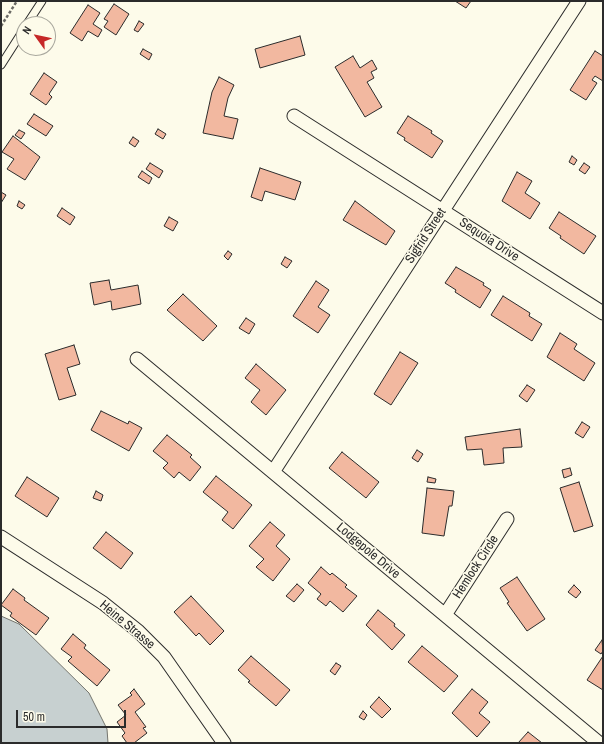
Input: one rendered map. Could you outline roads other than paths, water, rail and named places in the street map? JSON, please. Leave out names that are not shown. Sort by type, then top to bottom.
[{"type":"street","name":"Sigfrid Street","points":[[273,472],[579,1]]},
{"type":"street","name":"Sequoia Drive","points":[[294,116],[603,313]]},
{"type":"street","name":"Lodgepole Drive","points":[[137,359],[600,743]]},
{"type":"street","name":"Hemlock Circle","points":[[445,615],[507,519]]},
{"type":"street","name":"Heine Strasse","points":[[1,537],[103,603],[138,631],[164,657],[224,743]]},
{"type":"lane","points":[[32,16],[42,1]]},
{"type":"lane","points":[[1,64],[16,41]]}]
